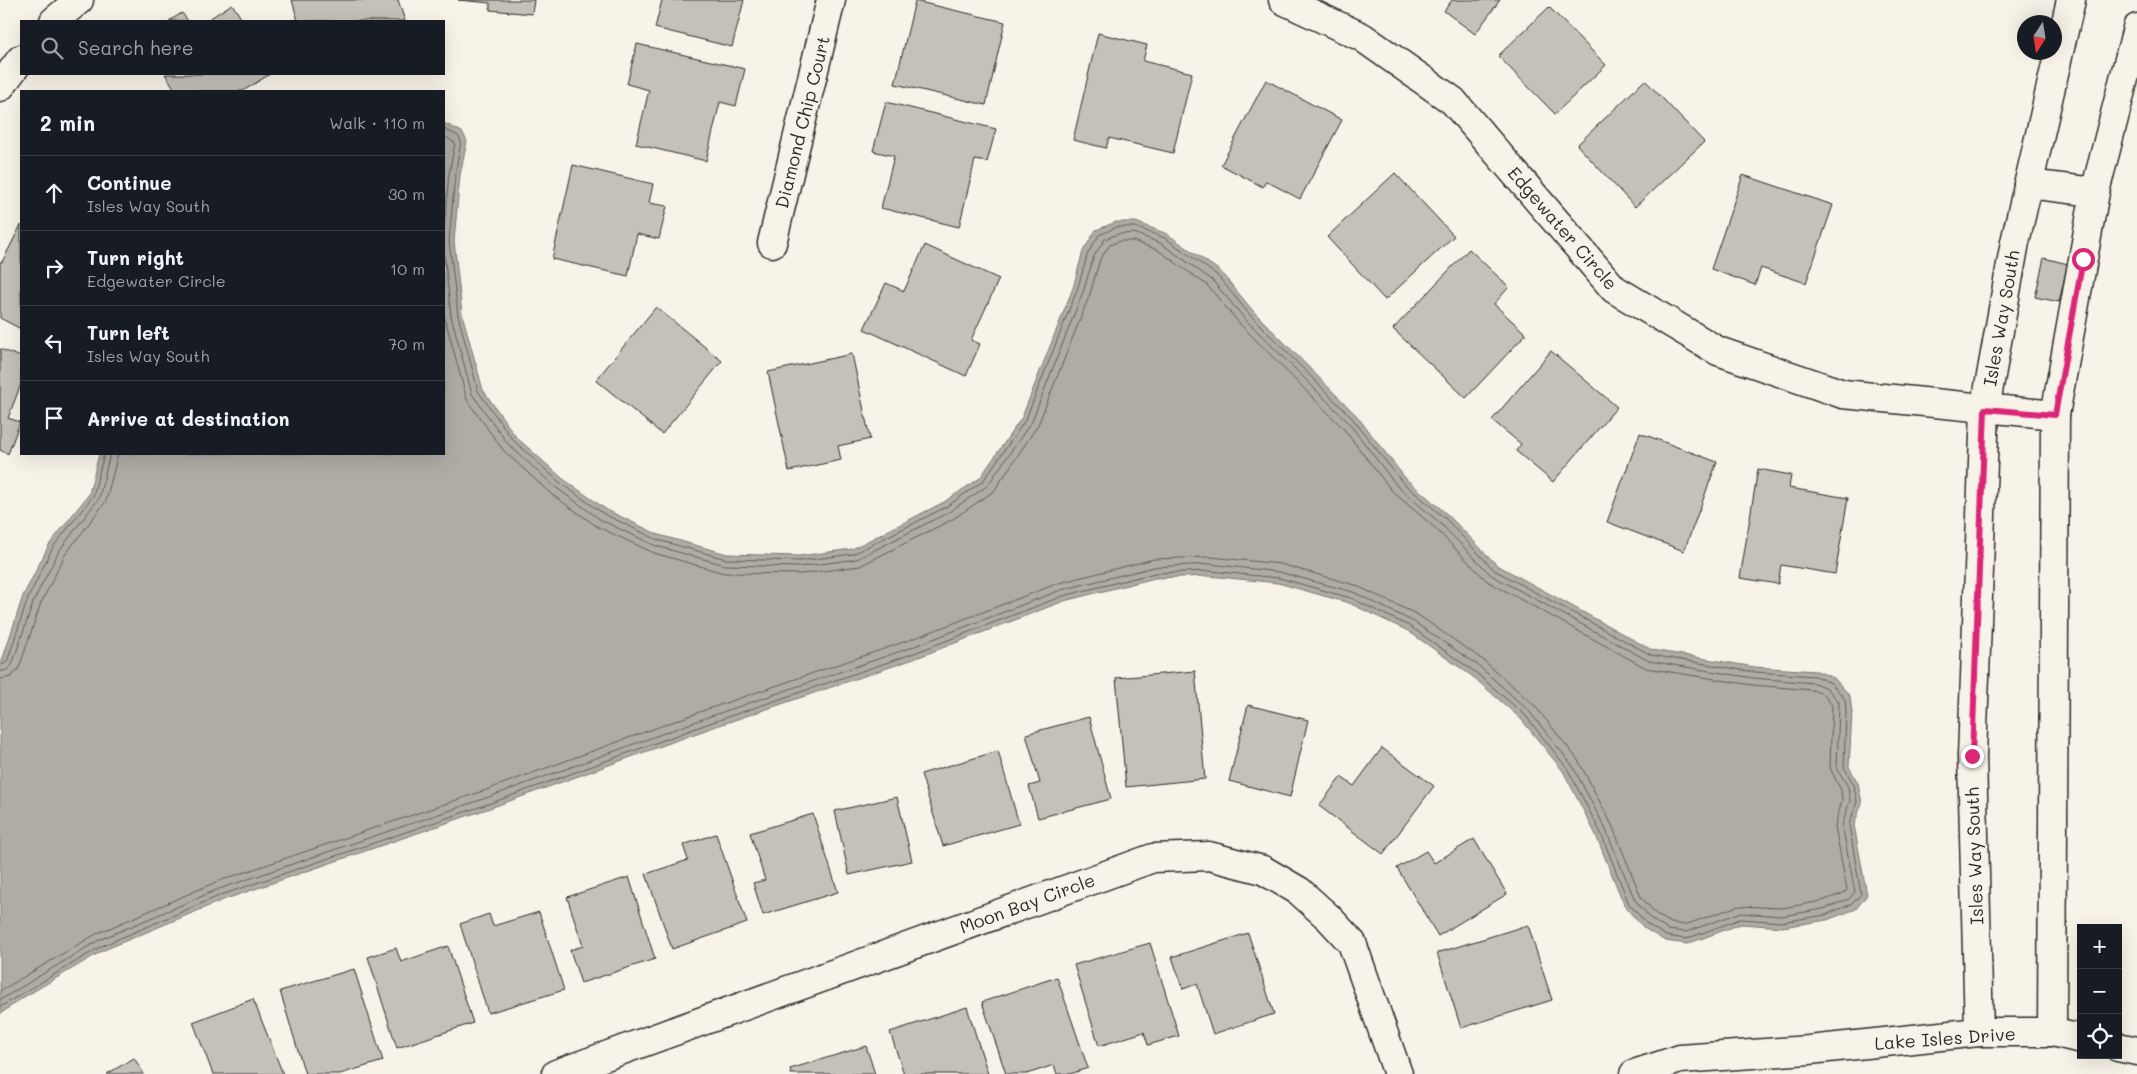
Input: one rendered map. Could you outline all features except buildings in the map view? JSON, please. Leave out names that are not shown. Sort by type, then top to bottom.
[{"type":"street","points":[[55,20],[79,0]]},
{"type":"street","name":"Diamond Chip Court","points":[[772,243],[831,0]]},
{"type":"street","name":"Edgewater Circle","points":[[1283,0],[1362,37],[1453,102],[1614,289],[1718,351],[1843,394],[2055,415]]},
{"type":"street","name":"Isles Way South","points":[[1979,1032],[1972,756],[1985,409],[2006,284],[2071,0]]},
{"type":"street","points":[[2052,1032],[2055,415],[2095,192],[2137,28]]},
{"type":"street","points":[[0,87],[20,60]]},
{"type":"street","points":[[2028,184],[2095,192]]},
{"type":"street","name":"Moon Bay Circle","points":[[556,1074],[1153,858],[1210,856],[1263,870],[1299,892],[1330,918],[1352,943],[1398,1074]]},
{"type":"street","name":"Lake Isles Drive","points":[[1634,1074],[1680,1059],[1809,1050],[1979,1032],[2052,1032],[2077,1038]]},
{"type":"street","points":[[2122,1048],[2137,1051]]},
{"type":"street","name":"Lake Isles Drive","points":[[1755,1074],[1809,1050]]},
{"type":"water","points":[[445,124],[462,132],[467,141],[460,175],[454,241],[462,314],[483,390],[516,437],[562,478],[607,510],[659,535],[727,554],[799,556],[852,549],[944,502],[980,478],[1022,417],[1073,288],[1083,251],[1096,230],[1116,222],[1136,222],[1167,234],[1220,271],[1254,312],[1356,415],[1406,479],[1448,515],[1497,565],[1652,650],[1755,667],[1817,671],[1834,678],[1850,696],[1852,713],[1849,767],[1858,783],[1862,803],[1854,825],[1867,895],[1856,909],[1827,920],[1783,927],[1741,924],[1687,944],[1665,941],[1644,928],[1625,907],[1595,833],[1563,771],[1521,719],[1472,676],[1408,631],[1349,603],[1278,583],[1209,576],[1155,578],[1064,601],[911,660],[711,728],[493,807],[223,900],[104,950],[24,997],[0,1014],[0,667],[23,596],[49,545],[89,494],[99,455],[445,455]]},
{"type":"route","points":[[1972,756],[1985,409],[2055,415],[2083,259]]}]
